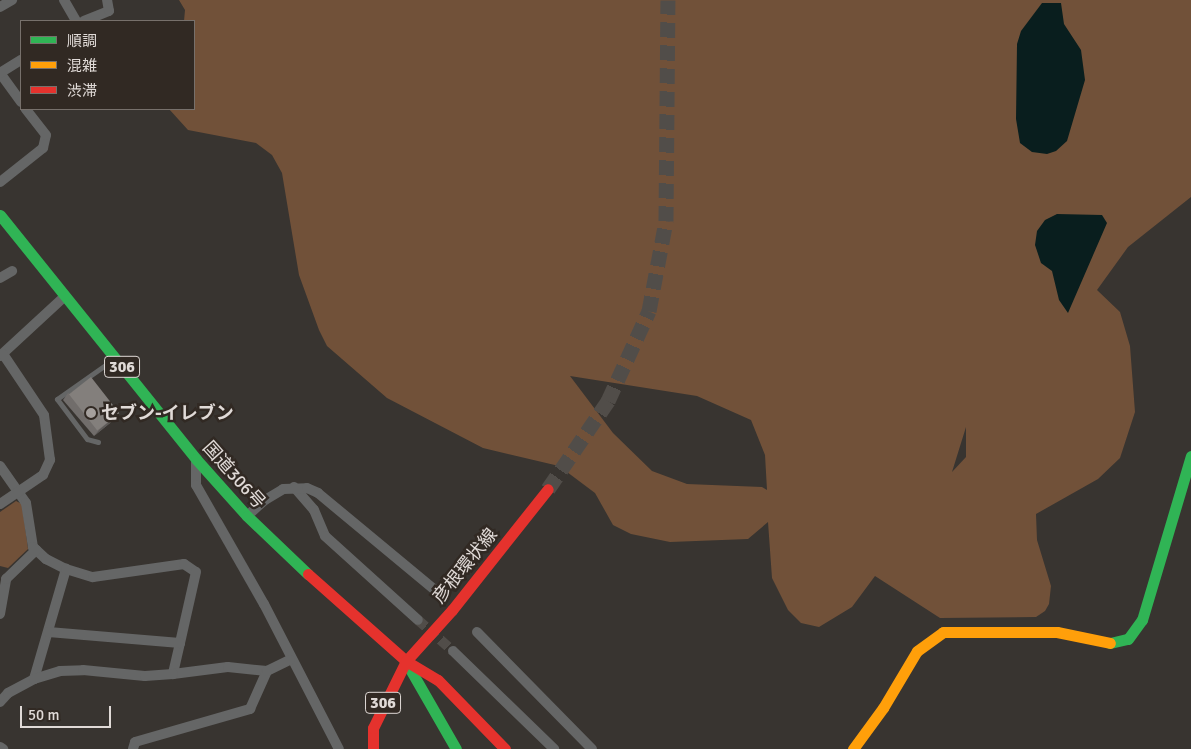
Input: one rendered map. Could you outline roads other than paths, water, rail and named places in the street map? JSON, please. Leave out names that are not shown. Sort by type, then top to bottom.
[{"type":"main road","name":"国道306号","points":[[0,215],[196,459],[247,516],[406,661]]},
{"type":"main road","points":[[853,749],[883,708],[917,651],[943,632],[1057,632],[1074,634],[1104,644],[1128,639],[1142,620],[1191,456]]},
{"type":"main road","name":"彦根環状線","points":[[406,661],[463,596],[548,489]]},
{"type":"main road","points":[[406,661],[456,749]]},
{"type":"main road","points":[[406,661],[438,680],[505,749]]},
{"type":"main road","name":"306","points":[[373,749],[373,728],[406,661]]},
{"type":"street","points":[[0,7],[12,0]]},
{"type":"street","points":[[64,0],[75,20]]},
{"type":"street","points":[[86,20],[109,11],[107,0]]},
{"type":"street","points":[[20,61],[0,73],[20,101]]},
{"type":"street","points":[[0,182],[44,148],[46,135],[27,110]]},
{"type":"street","points":[[0,278],[12,271]]},
{"type":"street","points":[[0,504],[43,475],[50,460],[44,415],[1,355],[65,296]]},
{"type":"street","points":[[196,459],[196,485],[264,604],[290,660],[339,749]]},
{"type":"street","points":[[0,466],[26,503],[36,550],[66,569],[93,577],[188,565],[197,575],[173,674]]},
{"type":"street","points":[[247,516],[273,494],[294,487],[318,492],[441,595]]},
{"type":"street","points":[[294,487],[314,510],[324,536],[418,620]]},
{"type":"street","points":[[0,614],[6,579],[36,550]]},
{"type":"street","points":[[34,679],[66,569]]},
{"type":"street","points":[[48,632],[180,643]]},
{"type":"street","points":[[477,632],[592,749]]},
{"type":"street","points":[[453,651],[554,749]]},
{"type":"street","points":[[0,702],[8,693],[34,679],[60,671],[83,670],[146,676],[228,667],[267,671],[290,660]]},
{"type":"street","points":[[133,749],[135,742],[250,709],[267,671]]},
{"type":"lane","points":[[98,442],[87,439],[56,402],[85,377],[90,377],[115,358]]},
{"type":"lane","points":[[90,377],[96,385]]},
{"type":"water","points":[[1042,3],[1061,3],[1064,24],[1081,50],[1085,80],[1067,141],[1056,151],[1047,154],[1032,152],[1020,143],[1016,119],[1017,44],[1021,31]]},
{"type":"water","points":[[1057,214],[1102,215],[1107,223],[1068,313],[1059,300],[1052,271],[1041,263],[1035,245],[1037,231],[1045,220]]},
{"type":"tunnel","points":[[548,489],[608,401],[649,311],[666,221],[668,0]]},
{"type":"tunnel","points":[[418,620],[453,651]]},
{"type":"place","name":"セブン-イレブン","points":[[91,413]]}]
